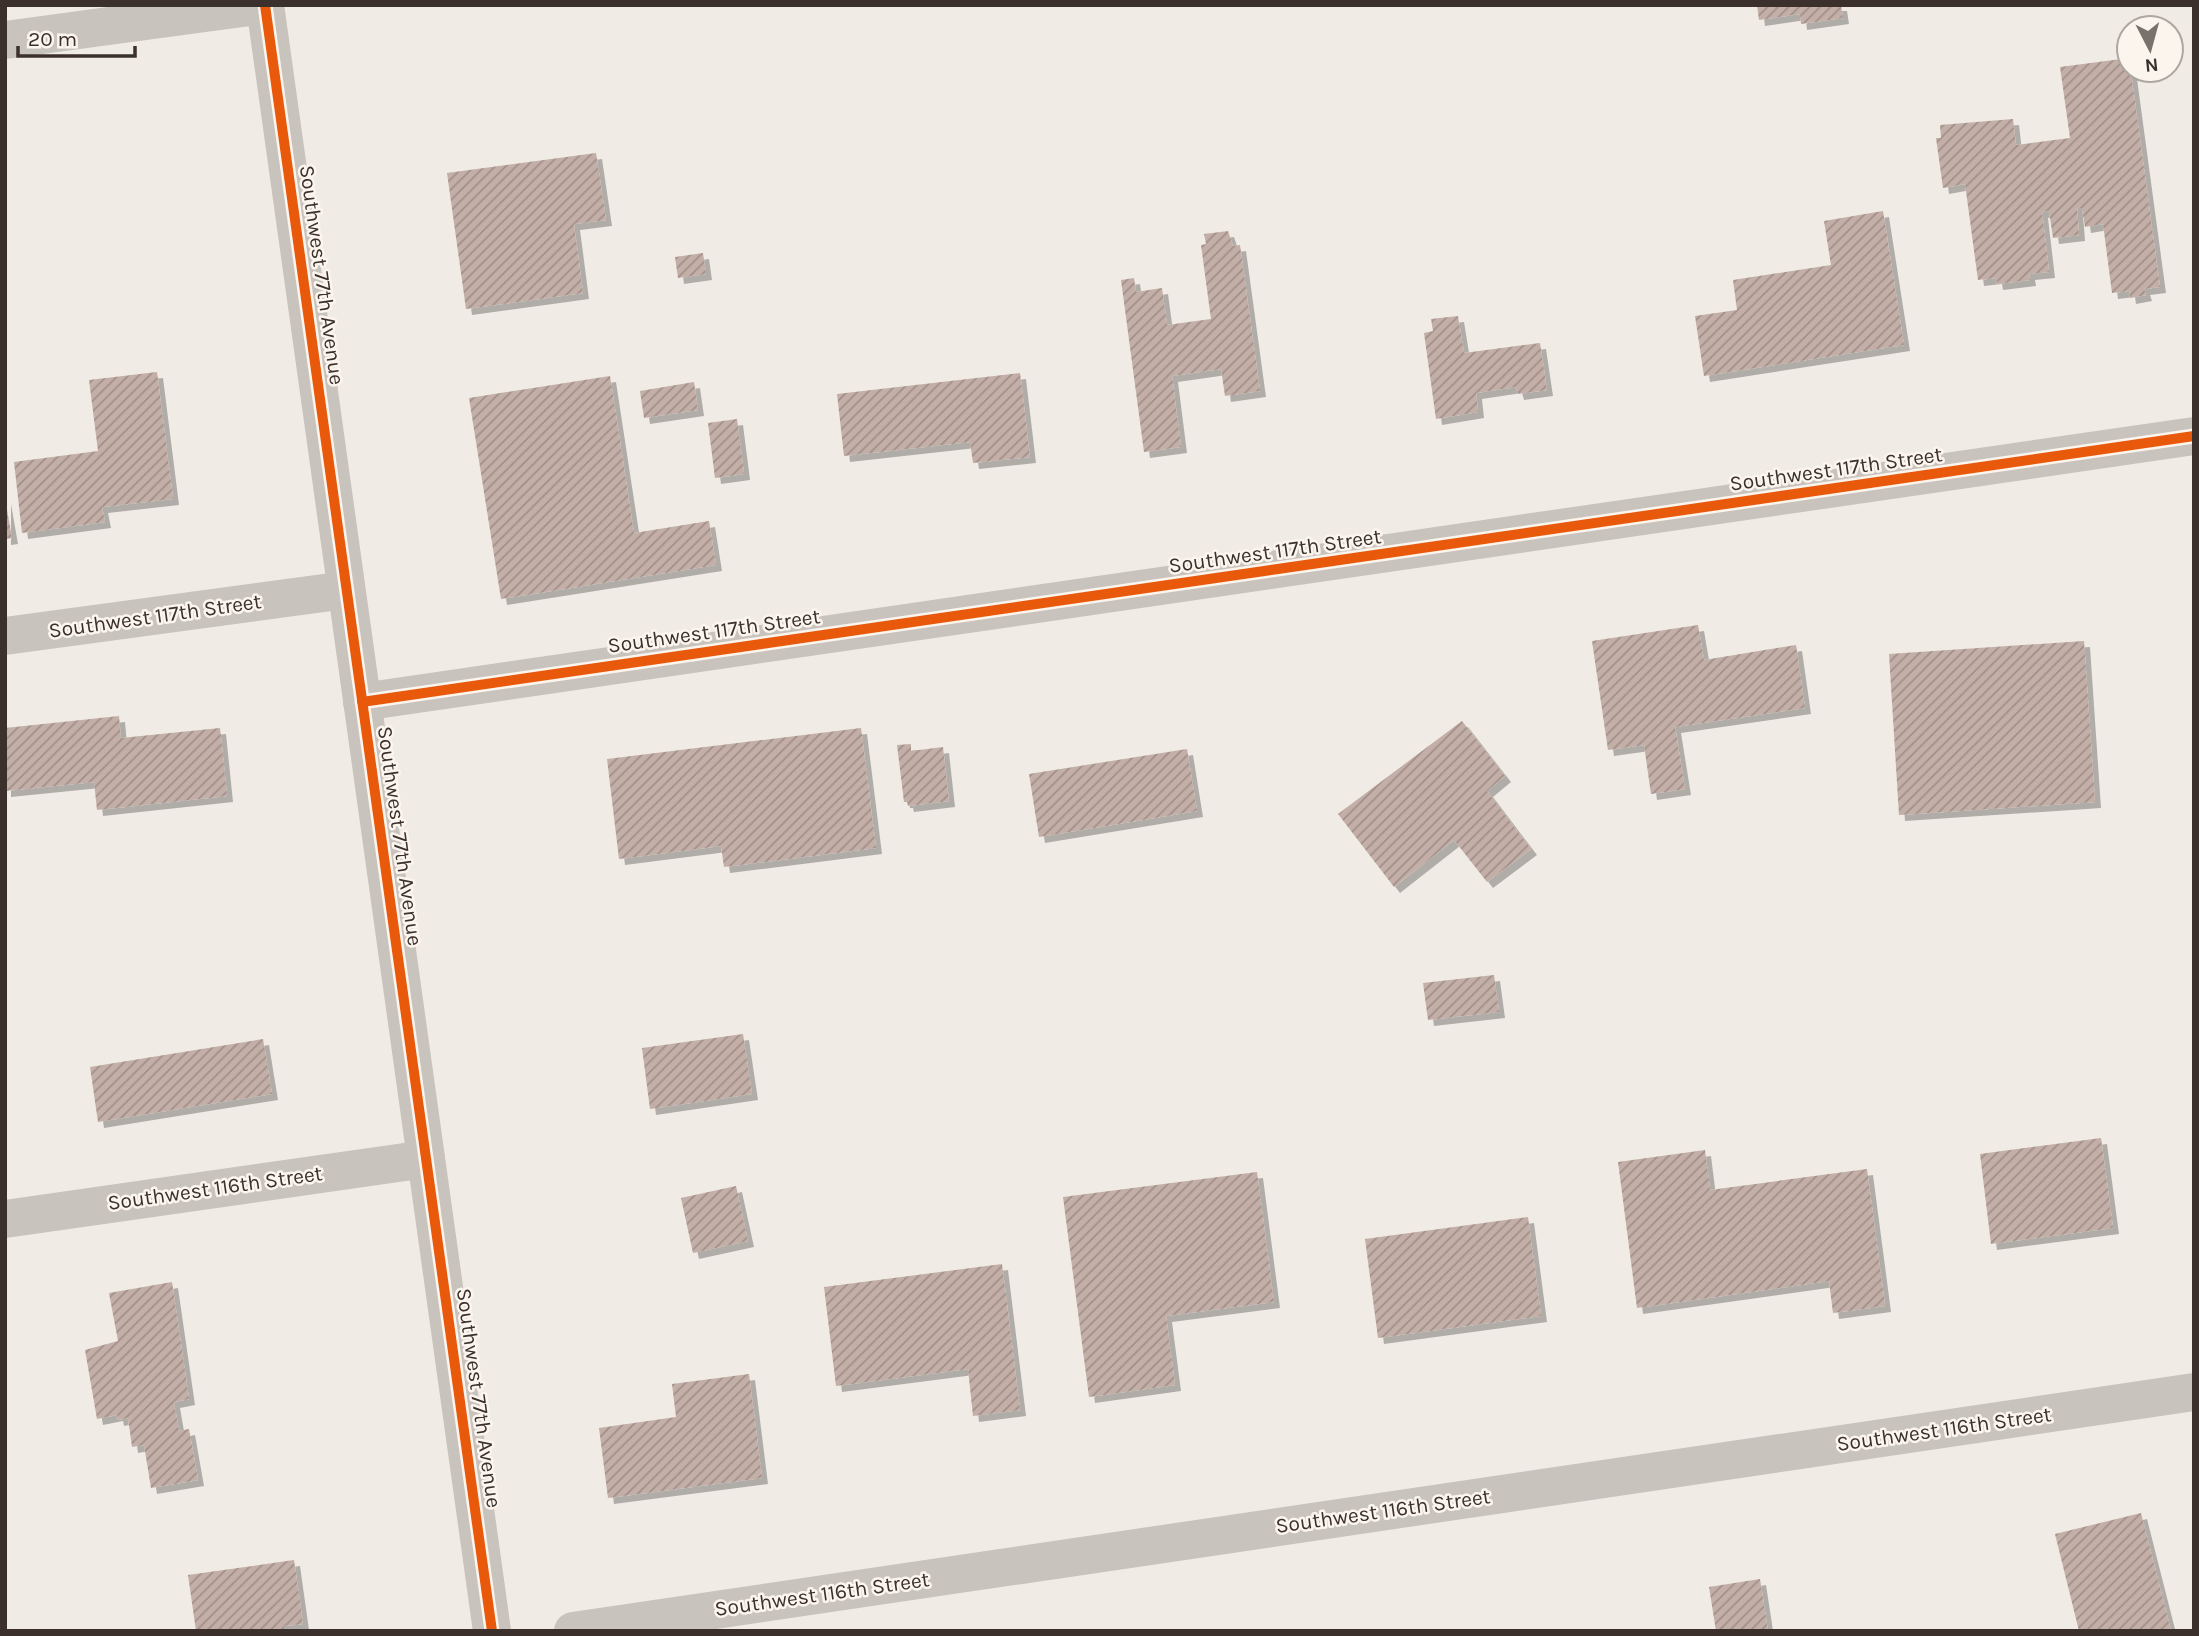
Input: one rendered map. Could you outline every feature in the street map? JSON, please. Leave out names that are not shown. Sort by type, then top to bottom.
[{"type":"street","points":[[5,40],[264,5]]},
{"type":"street","name":"Southwest 77th Avenue","points":[[264,5],[492,1631]]},
{"type":"street","name":"Southwest 117th Street","points":[[362,702],[2194,436]]},
{"type":"street","name":"Southwest 117th Street","points":[[5,636],[346,590]]},
{"type":"street","name":"Southwest 116th Street","points":[[5,1219],[425,1158]]},
{"type":"street","name":"Southwest 116th Street","points":[[573,1631],[2194,1392]]},
{"type":"building","points":[[1757,5],[1841,5],[1843,18],[1801,24],[1800,14],[1759,20]]},
{"type":"building","points":[[2115,60],[2115,84],[2133,84],[2160,287],[2144,289],[2146,295],[2130,298],[2129,291],[2112,293],[2103,224],[2085,227],[2082,208],[2077,208],[2079,235],[2053,238],[2049,211],[2042,212],[2049,272],[2029,274],[2030,280],[1997,284],[1996,278],[1978,280],[1965,184],[1943,188],[1936,138],[1941,138],[1940,125],[2013,119],[2016,145],[2070,138],[2060,67]]},
{"type":"building","points":[[596,153],[606,220],[574,224],[583,293],[466,309],[447,173]]},
{"type":"building","points":[[1883,211],[1904,345],[1704,376],[1695,316],[1737,310],[1733,280],[1831,265],[1824,221]]},
{"type":"building","points":[[1228,231],[1233,246],[1240,245],[1260,391],[1225,396],[1221,369],[1172,376],[1181,447],[1144,452],[1121,280],[1134,278],[1136,292],[1162,288],[1167,325],[1211,319],[1201,245],[1206,244],[1204,234]]},
{"type":"building","points":[[703,253],[706,274],[678,278],[675,257]]},
{"type":"building","points":[[1458,316],[1464,353],[1540,343],[1547,390],[1518,394],[1516,387],[1476,393],[1478,412],[1436,419],[1424,333],[1433,331],[1431,319]]},
{"type":"building","points":[[157,372],[173,499],[102,507],[105,522],[22,533],[14,462],[98,451],[89,380]]},
{"type":"building","points":[[1020,373],[1030,457],[973,463],[970,442],[844,456],[837,394]]},
{"type":"building","points":[[610,376],[634,533],[709,521],[716,565],[501,599],[469,398]]},
{"type":"building","points":[[694,382],[698,410],[644,418],[640,391]]},
{"type":"building","points":[[737,419],[744,474],[715,478],[708,423]]},
{"type":"building","points":[[5,498],[12,538],[5,539]]},
{"type":"building","points":[[1698,625],[1704,660],[1796,645],[1805,708],[1675,727],[1685,789],[1651,794],[1644,745],[1608,750],[1592,641]]},
{"type":"building","points":[[2084,641],[2095,802],[1899,815],[1889,654]]},
{"type":"building","points":[[119,716],[121,738],[220,728],[227,796],[97,810],[94,782],[5,791],[5,728]]},
{"type":"building","points":[[1462,721],[1505,776],[1487,791],[1531,849],[1487,882],[1454,840],[1394,887],[1338,814]]},
{"type":"building","points":[[861,728],[876,848],[724,867],[721,846],[619,859],[607,759]]},
{"type":"building","points":[[911,744],[911,751],[943,747],[949,801],[908,806],[907,802],[904,802],[897,745]]},
{"type":"building","points":[[1187,749],[1197,811],[1039,837],[1029,774]]},
{"type":"building","points":[[1494,975],[1499,1012],[1428,1020],[1423,983]]},
{"type":"building","points":[[743,1034],[752,1094],[650,1109],[642,1048]]},
{"type":"building","points":[[263,1039],[272,1094],[98,1122],[90,1067]]},
{"type":"building","points":[[2101,1138],[2113,1228],[1991,1244],[1980,1154]]},
{"type":"building","points":[[1705,1150],[1710,1190],[1867,1169],[1885,1306],[1833,1313],[1829,1281],[1637,1308],[1618,1162]]},
{"type":"building","points":[[1257,1172],[1274,1302],[1166,1316],[1175,1385],[1089,1397],[1063,1197]]},
{"type":"building","points":[[736,1186],[748,1241],[693,1253],[681,1198]]},
{"type":"building","points":[[1528,1217],[1541,1316],[1378,1338],[1365,1239]]},
{"type":"building","points":[[1002,1264],[1020,1410],[973,1416],[968,1369],[836,1386],[824,1287]]},
{"type":"building","points":[[172,1282],[189,1399],[174,1402],[179,1431],[189,1429],[198,1480],[151,1488],[144,1445],[132,1447],[128,1418],[118,1420],[117,1415],[97,1419],[85,1350],[118,1341],[109,1293]]},
{"type":"building","points":[[749,1374],[762,1478],[608,1498],[599,1428],[676,1417],[672,1384]]},
{"type":"building","points":[[2141,1513],[2171,1631],[2079,1631],[2055,1534]]},
{"type":"building","points":[[294,1560],[303,1624],[284,1626],[284,1631],[196,1631],[188,1575]]},
{"type":"building","points":[[1760,1579],[1768,1631],[1716,1631],[1709,1587]]},
{"type":"cycle path","points":[[265,5],[492,1631]]},
{"type":"cycle path","points":[[362,702],[2194,436]]}]
